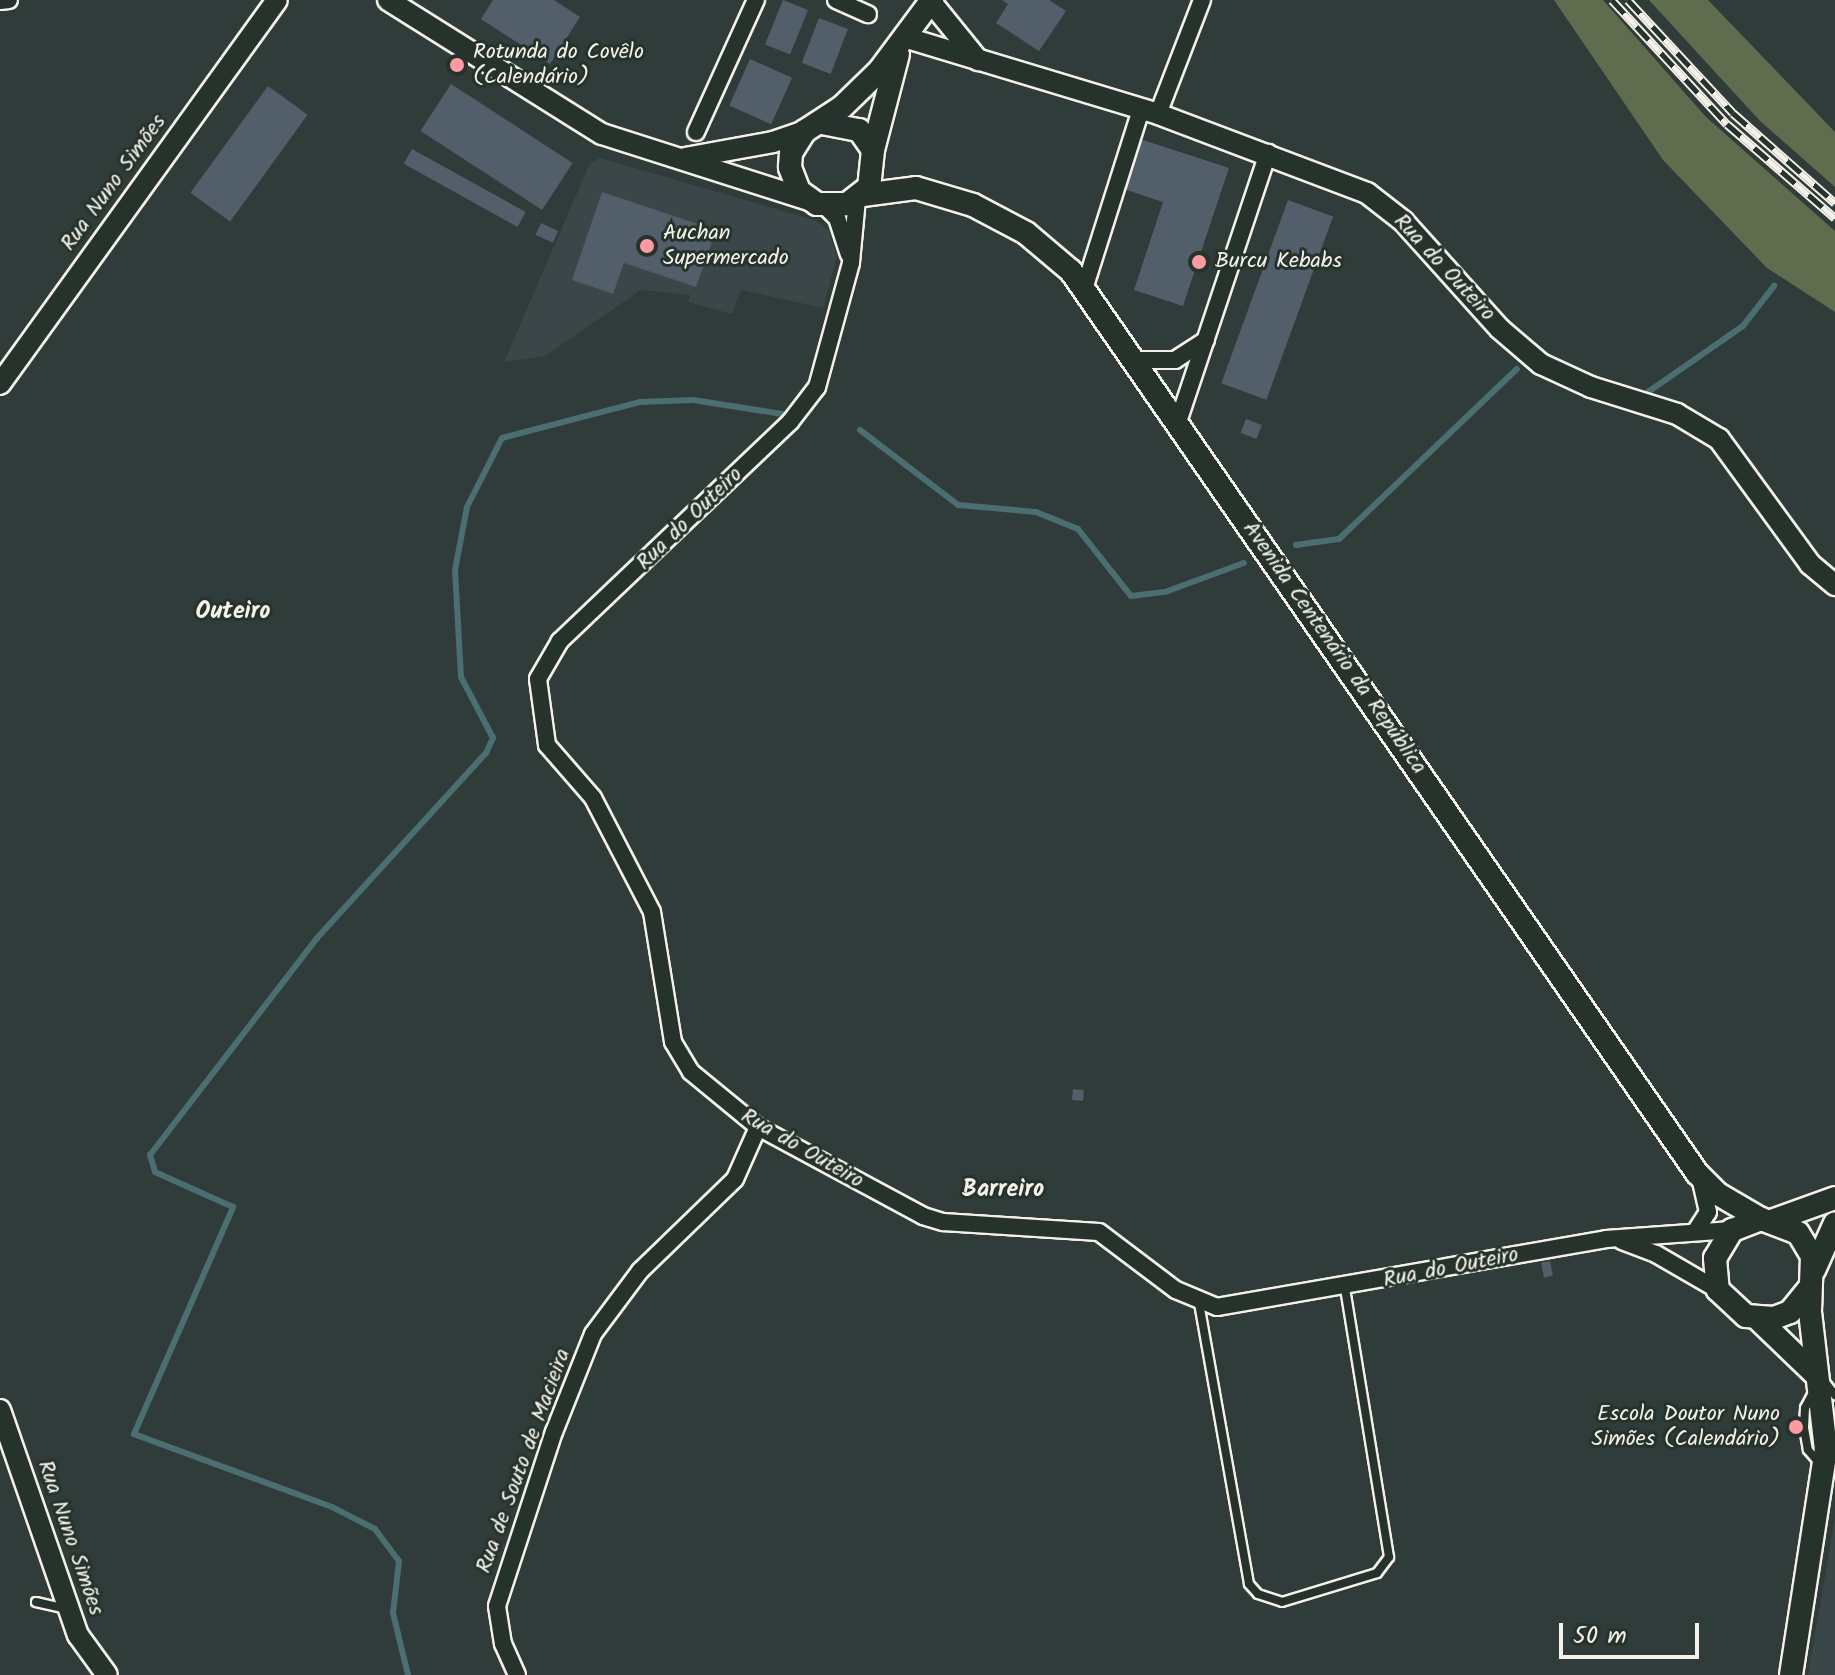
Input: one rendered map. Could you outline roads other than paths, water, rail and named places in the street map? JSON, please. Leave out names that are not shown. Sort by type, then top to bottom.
[{"type":"main road","points":[[903,44],[874,154],[873,178],[860,197],[818,203],[793,180],[790,167],[796,141],[903,44],[931,1]]},
{"type":"main road","points":[[814,127],[859,130],[874,154]]},
{"type":"main road","name":"Avenida Centenário da República","points":[[874,154],[916,188],[973,205],[1011,223],[1041,243],[1085,286],[1697,1173],[1718,1194],[1768,1220]]},
{"type":"main road","name":"Avenida Centenário da República","points":[[860,197],[916,188]]},
{"type":"main road","name":"Rua do Outeiro","points":[[1732,1230],[1835,1198]]},
{"type":"main road","points":[[1768,1220],[1798,1233],[1812,1279],[1829,1452],[1791,1675]]},
{"type":"main road","points":[[1758,1319],[1790,1312],[1812,1279],[1835,1223]]},
{"type":"main road","points":[[1732,1230],[1715,1258],[1718,1290],[1734,1310],[1758,1319],[1824,1386]]},
{"type":"street","points":[[0,1],[9,0]]},
{"type":"street","name":"Rua Nuno Simões","points":[[0,384],[273,6],[292,0]]},
{"type":"street","points":[[388,0],[602,134],[818,203],[845,235],[851,263]]},
{"type":"street","points":[[696,132],[756,0]]},
{"type":"street","points":[[836,0],[868,14]]},
{"type":"street","points":[[1085,286],[1150,111],[1202,0]]},
{"type":"street","points":[[931,1],[978,60]]},
{"type":"street","name":"Rua do Outeiro","points":[[903,44],[978,60],[1150,111],[1354,187],[1392,212],[1500,329],[1541,364],[1591,387],[1677,414],[1719,439],[1810,564],[1835,585]]},
{"type":"street","points":[[679,158],[733,151],[814,127]]},
{"type":"street","points":[[1178,422],[1268,153]]},
{"type":"street","name":"Rua do Outeiro","points":[[860,197],[851,263],[817,387],[804,406],[560,641],[538,679],[547,745],[593,798],[652,912],[673,1042],[703,1086],[758,1127],[943,1222],[1099,1232],[1199,1303],[1229,1308],[1616,1239],[1732,1230]]},
{"type":"street","points":[[1136,360],[1175,360],[1206,340]]},
{"type":"street","name":"Rua de Souto de Macieira","points":[[517,1675],[503,1644],[497,1606],[554,1432],[593,1334],[640,1271],[735,1179],[758,1127]]},
{"type":"street","name":"Avenida Centenário da República","points":[[1695,1232],[1708,1212],[1708,1196],[1697,1173]]},
{"type":"street","points":[[1616,1239],[1656,1254],[1718,1290]]},
{"type":"street","name":"Rua Nuno Simões","points":[[0,1410],[7,1452],[84,1648],[107,1675]]},
{"type":"lane","points":[[1199,1303],[1249,1584],[1258,1594],[1282,1602],[1377,1573],[1389,1557],[1345,1288]]},
{"type":"lane","points":[[36,1602],[69,1609]]},
{"type":"waterway","points":[[1648,392],[1743,326],[1774,286]]},
{"type":"waterway","points":[[1296,545],[1339,539],[1517,369]]},
{"type":"waterway","points":[[408,1675],[393,1613],[399,1561],[375,1529],[332,1507],[134,1434],[233,1207],[155,1172],[150,1155],[317,938],[486,753],[493,738],[461,677],[455,570],[467,507],[502,438],[640,402],[693,400],[782,414]]},
{"type":"waterway","points":[[860,430],[958,505],[1036,512],[1078,529],[1131,596],[1165,592],[1244,563]]},
{"type":"railway","points":[[1612,0],[1727,124],[1835,218]]},
{"type":"railway","points":[[1628,0],[1733,113],[1835,203]]},
{"type":"place","name":"Rotunda do Covêlo (Calendário)","points":[[457,65]]},
{"type":"place","name":"Auchan Supermercado","points":[[647,246]]},
{"type":"place","name":"Burcu Kebabs","points":[[1199,262]]},
{"type":"place","name":"Escola Doutor Nuno Simões (Calendário)","points":[[1796,1427]]},
{"type":"district","name":"Outeiro","points":[[233,612]]},
{"type":"district","name":"Barreiro","points":[[1003,1190]]}]
